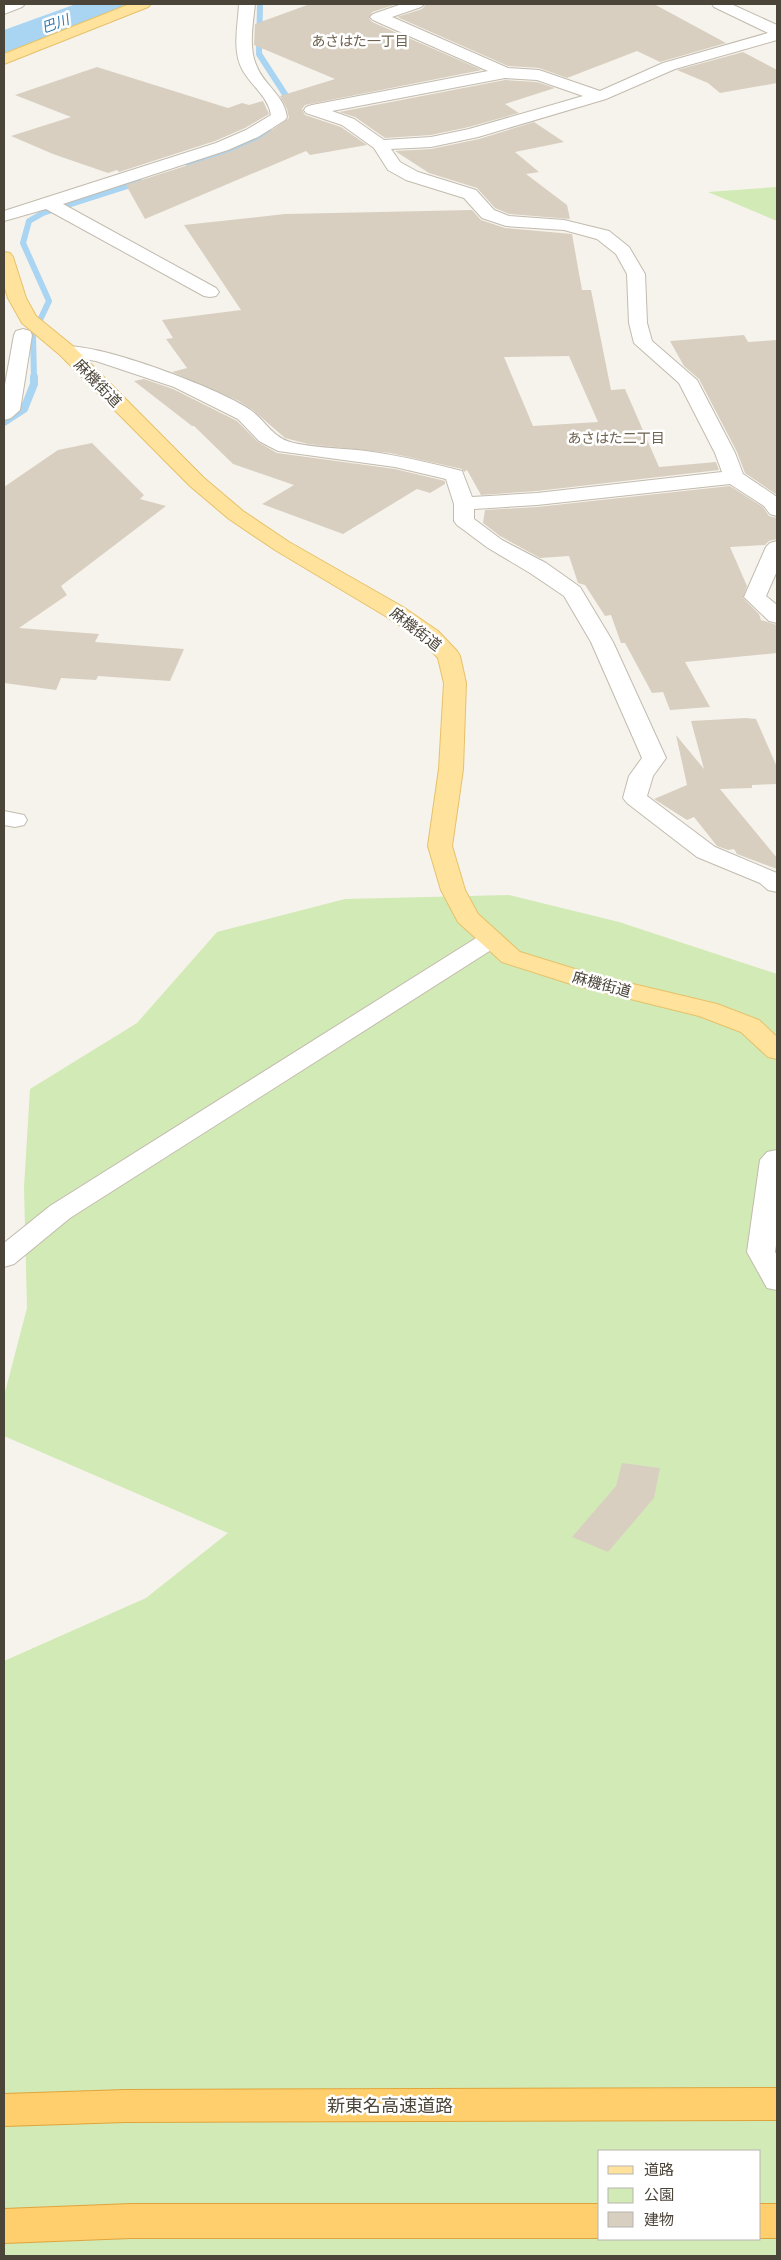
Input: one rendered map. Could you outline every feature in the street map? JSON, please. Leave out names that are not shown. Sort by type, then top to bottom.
[{"type":"highway","name":"新東名高速道路","points":[[4,2110],[135,2106],[777,2104]]},
{"type":"highway","points":[[4,2226],[131,2221],[598,2221]]},
{"type":"highway","points":[[761,2221],[777,2221]]},
{"type":"main road","points":[[4,59],[143,4]]},
{"type":"main road","name":"麻機街道","points":[[4,257],[17,298],[29,319],[67,351],[197,482],[236,514],[282,546],[346,582],[430,636],[449,656],[455,683],[453,731],[451,769],[440,846],[453,890],[467,917],[490,940],[511,956],[583,980],[708,1010],[750,1026],[777,1051]]},
{"type":"street","points":[[4,9],[17,4]]},
{"type":"street","points":[[248,4],[245,43],[250,67],[275,99],[280,116]]},
{"type":"street","points":[[416,4],[378,17],[505,73]]},
{"type":"street","points":[[720,4],[777,33]]},
{"type":"street","points":[[380,145],[431,142],[472,133],[600,96],[636,82],[669,66],[777,33]]},
{"type":"street","points":[[4,216],[49,204],[229,144],[264,128],[280,116],[505,73],[539,75],[600,96]]},
{"type":"street","points":[[312,110],[348,122],[380,145],[394,166],[412,176],[470,194],[488,214],[506,221],[564,225],[603,235],[623,252],[636,274],[638,323],[643,343],[688,380],[725,453],[734,477],[775,504]]},
{"type":"street","points":[[49,204],[210,292]]},
{"type":"street","points":[[4,414],[10,410],[23,335]]},
{"type":"street","points":[[67,351],[99,356],[181,383],[245,415],[266,437],[285,447],[395,461],[455,476],[464,504],[464,521],[495,544],[538,568],[572,592],[587,613],[654,758],[641,776],[635,798],[706,852],[769,878],[777,885]]},
{"type":"street","points":[[464,504],[537,499],[734,477]]},
{"type":"street","points":[[777,547],[755,597],[777,616]]},
{"type":"street","points":[[4,1258],[60,1212],[490,940]]},
{"type":"street","points":[[777,1158],[774,1160],[761,1252],[777,1281]]},
{"type":"green space","points":[[777,187],[777,221],[708,192]]},
{"type":"green space","points":[[509,895],[619,922],[777,974],[777,2256],[4,2256],[4,1661],[146,1598],[228,1533],[4,1436],[4,1396],[27,1308],[24,1187],[30,1089],[137,1023],[217,932],[345,899]]},
{"type":"building","points":[[310,4],[397,4],[372,12],[369,18],[372,22],[482,70],[305,105],[302,109],[305,115],[341,127],[367,145],[310,155],[306,151],[145,219],[126,185],[229,152],[259,139],[289,118],[287,109],[280,96],[335,79],[254,45],[255,24]]},
{"type":"building","points":[[426,4],[654,4],[726,43],[660,62],[637,51],[567,78],[539,68],[508,66],[397,17],[422,9]]},
{"type":"building","points":[[743,52],[777,70],[777,83],[720,93],[708,83],[677,70]]},
{"type":"building","points":[[97,67],[228,108],[242,103],[249,105],[263,101],[269,114],[245,128],[215,141],[119,172],[117,170],[108,173],[53,154],[11,136],[71,117],[15,95]]},
{"type":"building","points":[[505,80],[537,82],[555,88],[505,104],[519,113],[431,135],[385,138],[355,117],[339,112]]},
{"type":"building","points":[[534,122],[564,142],[515,152],[539,172],[526,174],[567,205],[570,219],[509,214],[495,208],[477,188],[429,173],[395,151],[431,149],[479,139]]},
{"type":"building","points":[[472,210],[481,220],[505,228],[572,234],[582,290],[591,290],[611,390],[625,389],[659,467],[716,462],[719,470],[537,491],[481,495],[467,470],[464,472],[462,469],[390,453],[308,444],[285,438],[253,410],[239,401],[172,372],[187,368],[166,339],[173,338],[162,320],[241,310],[184,225],[285,214]],"holes":[[[569,356],[598,422],[533,426],[504,357]]]},
{"type":"building","points":[[744,335],[748,342],[777,340],[777,495],[745,473],[737,452],[699,379],[684,366],[670,341]]},
{"type":"building","points":[[144,379],[173,389],[237,421],[258,442],[277,453],[395,469],[445,481],[445,484],[430,493],[417,489],[343,534],[262,504],[294,485],[233,464],[194,426],[134,381]]},
{"type":"building","points":[[92,443],[144,495],[140,499],[166,506],[61,586],[67,595],[19,628],[99,634],[95,642],[184,649],[170,681],[98,676],[96,680],[61,678],[56,690],[4,683],[4,487],[58,450]]},
{"type":"building","points":[[730,486],[763,507],[769,516],[777,518],[777,539],[769,541],[765,545],[730,547],[747,586],[743,598],[759,614],[761,620],[777,625],[777,653],[685,662],[710,707],[670,710],[663,692],[652,693],[625,643],[621,643],[611,615],[605,616],[585,585],[578,583],[569,556],[540,558],[500,536],[483,523],[485,510],[537,507]]},
{"type":"building","points":[[756,719],[777,767],[777,784],[752,785],[752,788],[720,789],[777,858],[777,869],[737,854],[734,849],[728,850],[717,846],[694,817],[687,820],[654,799],[687,785],[676,735],[704,769],[691,721]]},
{"type":"building","points":[[622,1463],[660,1468],[654,1498],[608,1552],[572,1537],[616,1486]]},
{"type":"waterway","name":"巴川","points":[[4,42],[107,4]]},
{"type":"waterway","points":[[260,4],[259,54],[292,105]]},
{"type":"waterway","points":[[189,165],[271,133]]},
{"type":"waterway","points":[[34,379],[33,335],[49,301],[23,243],[29,221],[43,213],[140,182]]},
{"type":"waterway","points":[[4,422],[24,409],[34,384],[34,379]]},
{"type":"district","name":"あさはた一丁目","points":[[360,40]]},
{"type":"district","name":"あさはた二丁目","points":[[616,437]]}]
